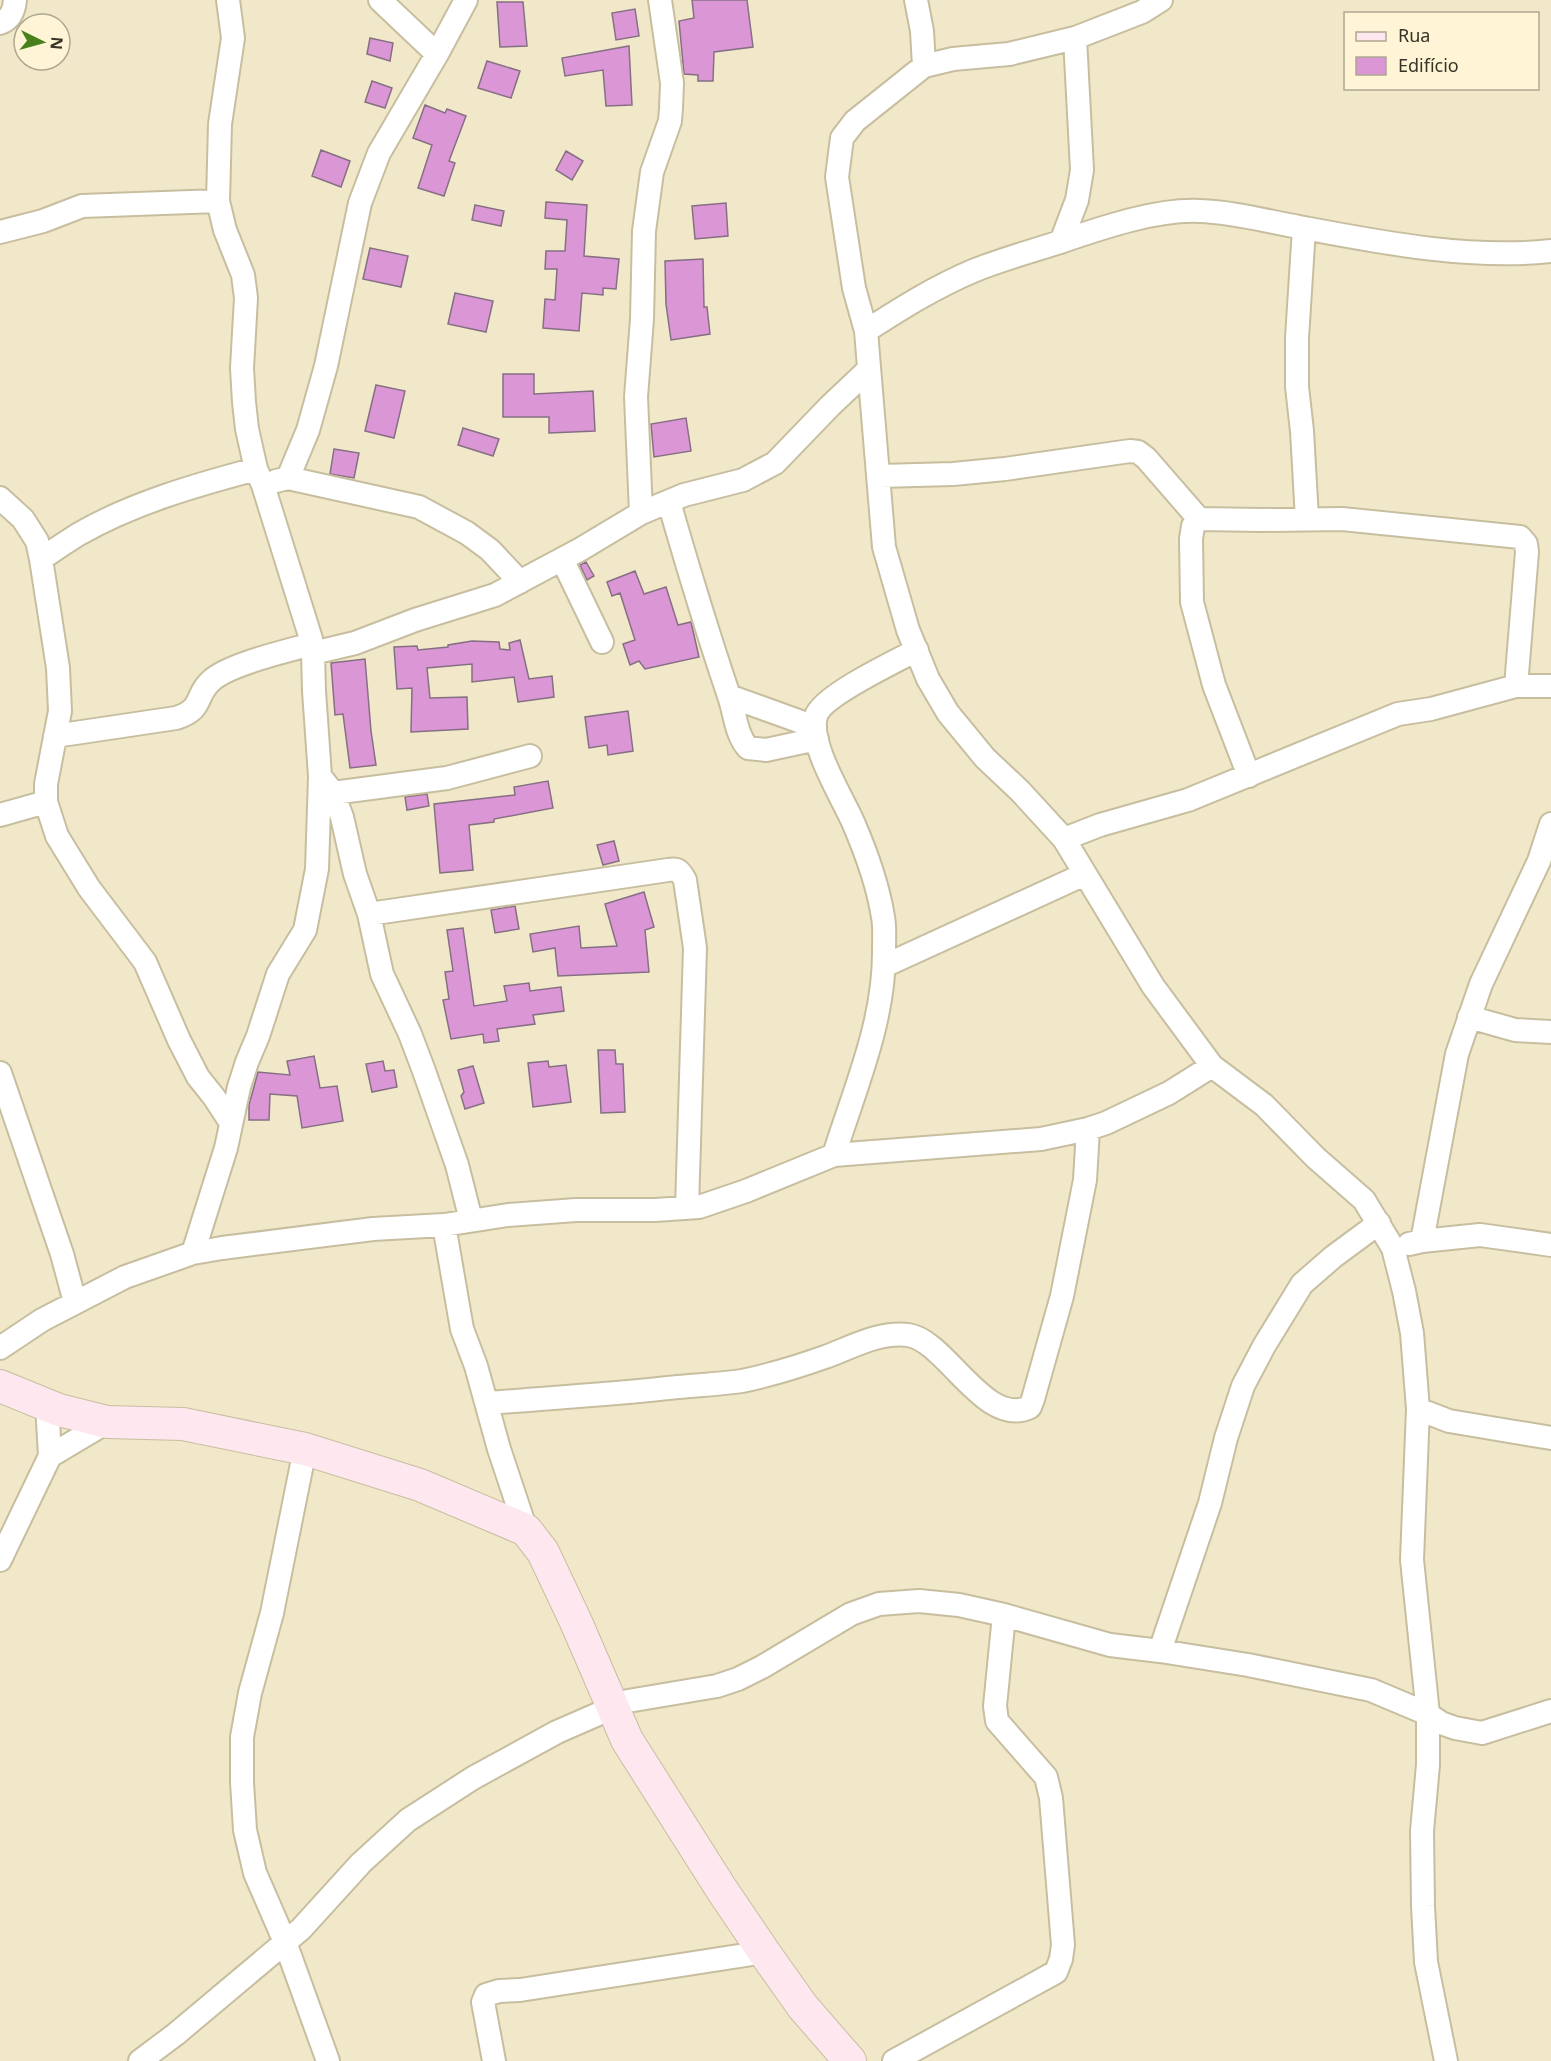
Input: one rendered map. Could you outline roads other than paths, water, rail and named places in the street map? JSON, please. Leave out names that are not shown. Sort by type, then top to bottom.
[{"type":"street","points":[[0,23],[14,12],[15,0]]},
{"type":"street","points":[[228,0],[232,38],[220,124],[218,201],[225,230],[243,275],[246,298],[242,369],[247,429],[313,648],[314,691],[327,785],[342,817],[355,874],[369,914],[382,974],[410,1034],[424,1071],[457,1164],[471,1220]]},
{"type":"street","points":[[380,0],[437,54]]},
{"type":"street","points":[[288,478],[308,430],[326,366],[360,203],[379,153],[466,0]]},
{"type":"street","points":[[641,513],[636,397],[642,319],[644,231],[652,172],[670,121],[672,108],[672,83],[660,0]]},
{"type":"street","points":[[916,0],[922,32],[924,66]]},
{"type":"street","points":[[1148,4],[1075,38],[1009,54],[953,59],[924,66],[855,121],[842,138],[837,177],[854,288],[866,331],[884,547],[908,630],[928,679],[948,713],[985,758],[1020,791],[1064,839],[1153,986],[1212,1066],[1264,1105],[1316,1158],[1364,1200],[1393,1248],[1412,1333],[1418,1409],[1412,1560],[1428,1714],[1428,1765],[1422,1831],[1423,1906],[1426,1962],[1446,2061]]},
{"type":"street","points":[[1061,242],[1077,200],[1082,170],[1075,38]]},
{"type":"street","points":[[0,232],[43,221],[82,206],[218,201]]},
{"type":"street","points":[[866,331],[928,293],[973,271],[1096,229],[1171,212],[1201,211],[1356,238],[1480,253],[1551,251]]},
{"type":"street","points":[[1304,228],[1297,338],[1307,519]]},
{"type":"street","points":[[55,736],[187,715],[197,706],[211,680],[231,669],[313,648],[355,643],[415,620],[495,595],[641,513],[684,495],[743,480],[775,463],[868,370]]},
{"type":"street","points":[[879,477],[1005,469],[1138,452],[1146,458],[1199,519],[1353,520],[1520,537],[1526,544],[1527,552],[1516,686]]},
{"type":"street","points":[[41,559],[80,534],[128,511],[196,486],[260,477],[288,478],[419,507],[467,533],[490,550],[520,582]]},
{"type":"street","points":[[0,498],[28,526],[37,540],[41,559],[58,668],[60,711],[46,784],[46,802],[57,836],[89,888],[145,962],[178,1040],[198,1077],[231,1123]]},
{"type":"street","points":[[669,502],[696,599],[742,741],[748,748],[766,750],[816,733]]},
{"type":"street","points":[[1199,519],[1193,526],[1191,539],[1191,602],[1214,684],[1249,776]]},
{"type":"street","points":[[562,559],[602,642]]},
{"type":"street","points":[[834,1155],[860,1082],[877,1020],[884,966],[884,919],[872,872],[853,822],[827,767],[816,733],[816,715],[822,706],[852,685],[917,650]]},
{"type":"street","points":[[1064,839],[1100,825],[1188,800],[1398,714],[1431,709],[1516,686],[1551,686]]},
{"type":"street","points":[[729,696],[816,733]]},
{"type":"street","points":[[327,785],[447,778],[530,756]]},
{"type":"street","points":[[193,1253],[223,1157],[239,1087],[278,974],[305,930],[317,869],[319,822],[327,785]]},
{"type":"street","points":[[0,815],[46,802]]},
{"type":"street","points":[[319,822],[342,817]]},
{"type":"street","points":[[1422,1241],[1457,1054],[1499,941],[1539,861],[1551,824]]},
{"type":"street","points":[[369,914],[675,869],[680,872],[685,880],[695,948],[687,1208]]},
{"type":"street","points":[[884,966],[1085,874]]},
{"type":"street","points":[[1469,1017],[1515,1030],[1551,1032]]},
{"type":"street","points":[[0,1348],[42,1320],[125,1277],[193,1253],[373,1229],[444,1225],[508,1215],[576,1210],[699,1207],[746,1191],[834,1155],[1041,1139],[1088,1129],[1106,1123],[1169,1093],[1212,1066]]},
{"type":"street","points":[[0,1073],[58,1243],[75,1302]]},
{"type":"street","points":[[488,1403],[618,1394],[738,1381],[770,1375],[872,1340],[909,1335],[922,1340],[982,1396],[1001,1408],[1019,1412],[1030,1407],[1062,1296],[1085,1180],[1088,1129]]},
{"type":"street","points":[[1160,1651],[1210,1503],[1226,1438],[1243,1386],[1263,1346],[1302,1284],[1333,1257],[1379,1223]]},
{"type":"street","points":[[444,1225],[462,1329],[488,1403],[499,1449],[526,1530],[543,1552],[627,1740],[764,1952],[803,2007],[850,2061]]},
{"type":"street","points":[[1393,1248],[1422,1241],[1480,1235],[1551,1245]]},
{"type":"street","points":[[0,1386],[59,1410],[107,1422],[183,1424],[305,1449],[420,1485],[526,1530]]},
{"type":"street","points":[[0,1560],[50,1456],[47,1404]]},
{"type":"street","points":[[1418,1409],[1449,1420],[1551,1438]]},
{"type":"street","points":[[50,1456],[107,1422]]},
{"type":"street","points":[[305,1449],[272,1613],[250,1693],[242,1737],[242,1782],[245,1830],[255,1873],[285,1942],[328,2061]]},
{"type":"street","points":[[140,2061],[176,2034],[301,1929],[361,1863],[408,1820],[473,1778],[557,1732],[628,1701],[717,1686],[738,1679],[851,1614],[879,1604],[919,1601],[959,1605],[1004,1615],[1110,1645],[1248,1665],[1371,1690],[1455,1728],[1482,1732],[1551,1711]]},
{"type":"street","points":[[894,2061],[1056,1972],[1061,1959],[1063,1945],[1051,1798],[1046,1777],[997,1720],[995,1706],[1004,1615]]},
{"type":"street","points":[[494,2061],[483,2002],[486,1995],[499,1991],[520,1990],[764,1952]]}]
